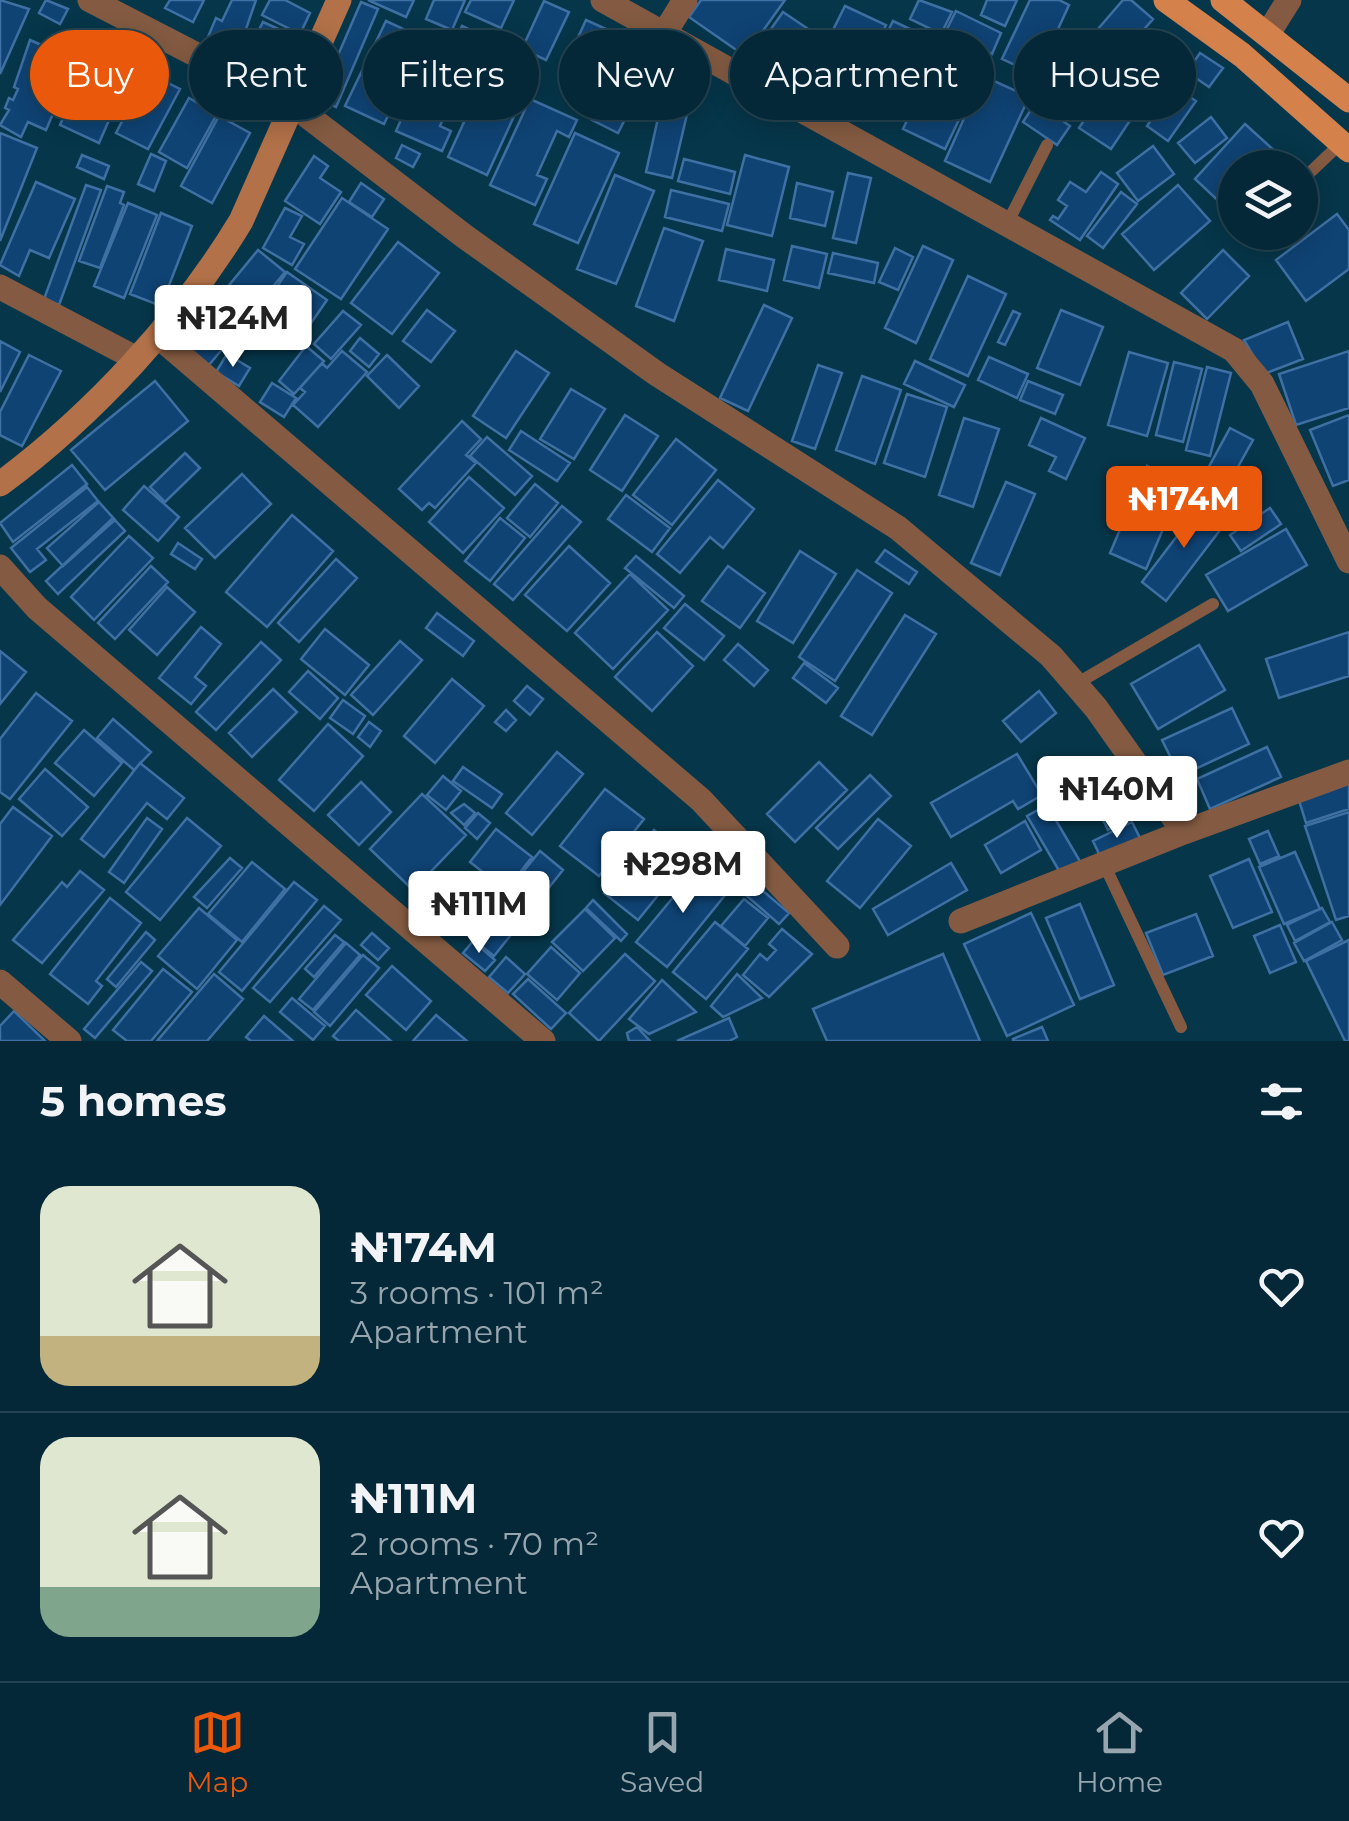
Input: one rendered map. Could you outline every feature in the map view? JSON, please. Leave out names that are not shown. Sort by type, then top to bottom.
[{"type":"main road","points":[[1166,0],[1242,54],[1345,146]]},
{"type":"main road","points":[[1224,0],[1269,32],[1349,100]]},
{"type":"street","points":[[90,0],[189,51]]},
{"type":"street","points":[[326,30],[340,0]]},
{"type":"street","points":[[603,0],[657,30]]},
{"type":"street","points":[[666,30],[685,0]]},
{"type":"street","points":[[1269,32],[1289,0]]},
{"type":"street","points":[[710,60],[1234,350],[1250,366],[1349,561]]},
{"type":"street","points":[[0,484],[138,359],[158,336],[241,222],[285,120]]},
{"type":"street","points":[[313,120],[464,236],[657,374],[898,528],[994,605],[1076,684],[1184,832]]},
{"type":"street","points":[[0,288],[138,359]]},
{"type":"street","points":[[158,336],[701,800],[837,946]]},
{"type":"street","points":[[0,568],[37,608],[543,1041]]},
{"type":"street","points":[[961,922],[1184,832],[1349,772]]},
{"type":"street","points":[[0,982],[69,1041]]},
{"type":"lane","points":[[1006,226],[1047,145]]},
{"type":"lane","points":[[1318,168],[1345,146]]},
{"type":"lane","points":[[1076,684],[1214,604]]},
{"type":"lane","points":[[1104,864],[1181,1028]]},
{"type":"building","points":[[0,0],[29,9],[0,74]]},
{"type":"building","points":[[46,0],[68,9],[60,24],[39,13]]},
{"type":"building","points":[[170,0],[204,0],[193,22],[165,8]]},
{"type":"building","points":[[232,0],[256,0],[246,30],[211,30],[216,18],[222,21]]},
{"type":"building","points":[[270,0],[285,0],[310,13],[302,30],[292,30],[262,15]]},
{"type":"building","points":[[368,0],[414,0],[406,17]]},
{"type":"building","points":[[434,0],[465,0],[452,30],[426,19]]},
{"type":"building","points":[[471,0],[514,0],[501,28],[465,12]]},
{"type":"building","points":[[701,0],[785,0],[764,30],[730,30],[730,46],[689,17]]},
{"type":"building","points":[[919,0],[952,12],[943,30],[933,30],[910,19]]},
{"type":"building","points":[[987,0],[1017,0],[1005,26],[981,15]]},
{"type":"building","points":[[1030,0],[1059,0],[1069,5],[1058,30],[1016,30]]},
{"type":"building","points":[[1123,0],[1131,0],[1153,19],[1143,30],[1097,30]]},
{"type":"building","points":[[544,1],[569,12],[546,60],[539,57],[539,30],[531,30]]},
{"type":"building","points":[[361,2],[378,9],[369,30],[363,30],[363,44],[343,91],[343,44]]},
{"type":"building","points":[[845,6],[886,25],[884,30],[833,30]]},
{"type":"building","points":[[956,11],[1001,33],[994,49],[994,30],[946,30]]},
{"type":"building","points":[[783,12],[810,30],[770,30]]},
{"type":"building","points":[[586,20],[608,30],[581,30]]},
{"type":"building","points":[[386,21],[406,30],[382,30]]},
{"type":"building","points":[[893,21],[912,30],[888,30]]},
{"type":"building","points":[[263,22],[280,30],[259,30]]},
{"type":"building","points":[[1014,34],[1014,64],[1002,59]]},
{"type":"building","points":[[30,40],[30,120],[50,120],[46,130],[28,122],[21,137],[0,125],[9,110],[5,108],[9,98],[13,100],[18,89],[14,87]]},
{"type":"building","points":[[1200,53],[1223,68],[1209,87],[1196,78],[1196,59]]},
{"type":"building","points":[[363,69],[363,114],[345,106]]},
{"type":"building","points":[[994,81],[1014,90],[1014,120],[1018,120],[990,182],[945,161],[963,120],[994,120]]},
{"type":"building","points":[[169,84],[180,89],[169,110]]},
{"type":"building","points":[[189,98],[189,120],[214,120],[187,168],[159,152]]},
{"type":"building","points":[[539,103],[559,112],[559,120],[577,120],[569,137],[557,131],[537,175],[547,179],[535,205],[490,185],[520,120],[539,120]]},
{"type":"building","points":[[1211,117],[1227,138],[1195,163],[1178,143]]},
{"type":"building","points":[[62,120],[109,120],[99,143],[60,125]]},
{"type":"building","points":[[123,120],[163,120],[148,149],[116,133]]},
{"type":"building","points":[[217,120],[226,120],[250,133],[212,203],[181,186]]},
{"type":"building","points":[[401,120],[443,120],[440,126],[451,131],[442,151],[396,131]]},
{"type":"building","points":[[465,120],[512,120],[487,175],[448,157]]},
{"type":"building","points":[[592,120],[625,120],[618,133]]},
{"type":"building","points":[[658,120],[686,120],[672,178],[646,172]]},
{"type":"building","points":[[907,120],[959,120],[945,149],[903,129]]},
{"type":"building","points":[[1062,120],[1070,126],[1057,145],[1023,122]]},
{"type":"building","points":[[1084,120],[1130,120],[1111,149],[1079,128]]},
{"type":"building","points":[[1151,120],[1183,120],[1168,141],[1147,126]]},
{"type":"building","points":[[1245,124],[1274,150],[1221,150]]},
{"type":"building","points":[[0,133],[37,148],[0,241]]},
{"type":"building","points":[[575,133],[619,153],[578,243],[534,224]]},
{"type":"building","points":[[402,145],[420,154],[413,167],[396,158]]},
{"type":"building","points":[[1153,146],[1174,174],[1138,201],[1117,173]]},
{"type":"building","points":[[151,154],[166,161],[154,191],[138,184]]},
{"type":"building","points":[[1218,154],[1218,201],[1195,179]]},
{"type":"building","points":[[82,155],[109,166],[104,179],[77,167]]},
{"type":"building","points":[[745,155],[789,167],[772,236],[727,225]]},
{"type":"building","points":[[314,156],[328,166],[320,178],[341,192],[320,224],[285,201]]},
{"type":"building","points":[[684,159],[735,172],[730,194],[678,181]]},
{"type":"building","points":[[1101,172],[1118,184],[1080,240],[1050,220],[1053,216],[1058,219],[1067,206],[1058,200],[1070,182],[1086,192]]},
{"type":"building","points":[[848,173],[871,178],[856,243],[833,238]]},
{"type":"building","points":[[615,175],[654,191],[616,284],[577,269]]},
{"type":"building","points":[[36,182],[75,199],[49,258],[30,250],[19,276],[0,265]]},
{"type":"building","points":[[361,183],[384,199],[372,217],[349,202]]},
{"type":"building","points":[[797,183],[833,192],[825,226],[790,218]]},
{"type":"building","points":[[86,185],[101,190],[59,305],[44,299]]},
{"type":"building","points":[[1178,185],[1210,221],[1154,270],[1122,234]]},
{"type":"building","points":[[107,186],[124,192],[120,203],[124,205],[100,268],[79,261]]},
{"type":"building","points":[[671,190],[729,204],[722,231],[665,217]]},
{"type":"building","points":[[1121,192],[1137,204],[1103,248],[1087,236]]},
{"type":"building","points":[[342,198],[388,229],[341,299],[295,269]]},
{"type":"building","points":[[128,203],[157,215],[124,298],[94,286]]},
{"type":"building","points":[[285,208],[302,216],[290,237],[304,244],[292,265],[263,248]]},
{"type":"building","points":[[161,213],[192,226],[161,306],[130,294]]},
{"type":"building","points":[[1337,214],[1349,230],[1349,269],[1306,301],[1276,260],[1289,250],[1318,250],[1318,228]]},
{"type":"building","points":[[664,228],[703,241],[674,321],[636,306]]},
{"type":"building","points":[[398,242],[439,273],[392,334],[351,303]]},
{"type":"building","points":[[792,246],[827,254],[819,288],[784,280]]},
{"type":"building","points":[[923,246],[953,260],[916,343],[885,328]]},
{"type":"building","points":[[895,248],[913,257],[898,290],[879,282]]},
{"type":"building","points":[[726,249],[774,260],[767,291],[719,280]]},
{"type":"building","points":[[258,250],[285,272],[228,341],[201,319]]},
{"type":"building","points":[[1223,250],[1249,276],[1207,319],[1181,293]]},
{"type":"building","points":[[833,253],[878,263],[874,283],[828,273]]},
{"type":"building","points":[[287,272],[327,300],[300,339],[260,311]]},
{"type":"building","points":[[968,276],[1006,294],[968,376],[930,359]]},
{"type":"building","points":[[764,305],[792,318],[748,411],[720,398]]},
{"type":"building","points":[[427,310],[455,331],[431,362],[403,341]]},
{"type":"building","points":[[1061,310],[1103,327],[1080,385],[1037,368]]},
{"type":"building","points":[[343,311],[361,325],[331,359],[314,344]]},
{"type":"building","points":[[1013,311],[1020,314],[1005,345],[998,342]]},
{"type":"building","points":[[1288,322],[1303,359],[1264,374],[1244,340]]},
{"type":"building","points":[[202,327],[225,346],[208,366],[185,348]]},
{"type":"building","points":[[360,338],[379,354],[369,367],[350,351]]},
{"type":"building","points":[[0,341],[20,352],[0,392]]},
{"type":"building","points":[[306,346],[324,361],[294,394],[279,381]]},
{"type":"building","points":[[342,351],[367,372],[318,427],[293,405],[305,392],[300,388],[322,363],[327,368]]},
{"type":"building","points":[[516,351],[549,373],[506,438],[473,416]]},
{"type":"building","points":[[1349,351],[1349,408],[1296,425],[1279,374]]},
{"type":"building","points":[[1129,352],[1168,363],[1147,436],[1108,425]]},
{"type":"building","points":[[227,354],[250,368],[239,386],[216,372]]},
{"type":"building","points":[[29,355],[61,371],[22,446],[0,435],[0,412]]},
{"type":"building","points":[[387,355],[419,386],[399,408],[367,376]]},
{"type":"building","points":[[989,357],[1028,374],[1017,398],[978,380]]},
{"type":"building","points":[[915,361],[965,385],[954,407],[904,384]]},
{"type":"building","points":[[1174,362],[1202,369],[1183,442],[1156,435]]},
{"type":"building","points":[[818,365],[842,373],[815,449],[792,441]]},
{"type":"building","points":[[1207,367],[1231,373],[1210,456],[1186,450]]},
{"type":"building","points":[[862,376],[901,390],[875,464],[836,450]]},
{"type":"building","points":[[155,381],[188,421],[105,490],[71,450]]},
{"type":"building","points":[[1028,381],[1063,395],[1055,414],[1020,400]]},
{"type":"building","points":[[272,383],[296,398],[284,417],[260,402]]},
{"type":"building","points":[[571,389],[605,409],[574,459],[540,439]]},
{"type":"building","points":[[907,394],[947,407],[925,477],[884,463]]},
{"type":"building","points":[[625,415],[658,436],[622,491],[590,470]]},
{"type":"building","points":[[1349,415],[1349,480],[1333,486],[1310,430]]},
{"type":"building","points":[[964,418],[999,429],[973,507],[939,495]]},
{"type":"building","points":[[1041,418],[1085,438],[1066,479],[1049,471],[1056,457],[1029,445]]},
{"type":"building","points":[[462,421],[481,439],[466,455],[476,463],[435,508],[429,503],[422,510],[399,489]]},
{"type":"building","points":[[1230,428],[1253,440],[1221,497],[1199,485]]},
{"type":"building","points":[[521,431],[570,463],[557,481],[509,450]]},
{"type":"building","points":[[487,437],[532,476],[515,495],[470,456]]},
{"type":"building","points":[[676,439],[716,470],[672,525],[633,495]]},
{"type":"building","points":[[185,453],[200,468],[165,502],[150,487]]},
{"type":"building","points":[[72,465],[87,484],[13,542],[0,523]]},
{"type":"building","points":[[1147,466],[1183,482],[1146,569],[1110,553]]},
{"type":"building","points":[[242,474],[271,504],[215,558],[185,528]]},
{"type":"building","points":[[469,477],[504,508],[463,553],[429,522]]},
{"type":"building","points":[[718,480],[754,509],[723,548],[710,537],[680,573],[657,554]]},
{"type":"building","points":[[1006,482],[1035,494],[1000,575],[971,563]]},
{"type":"building","points":[[535,484],[558,503],[530,537],[507,518]]},
{"type":"building","points":[[144,486],[179,517],[158,541],[123,510]]},
{"type":"building","points":[[87,487],[98,501],[37,549],[46,560],[30,572],[11,548]]},
{"type":"building","points":[[626,495],[670,528],[652,552],[608,519]]},
{"type":"building","points":[[99,502],[115,520],[63,566],[47,548]]},
{"type":"building","points":[[1203,502],[1227,521],[1166,601],[1142,582]]},
{"type":"building","points":[[562,506],[581,522],[513,600],[494,584]]},
{"type":"building","points":[[1270,508],[1281,524],[1241,551],[1230,535]]},
{"type":"building","points":[[292,515],[333,551],[267,627],[226,592]]},
{"type":"building","points":[[113,518],[125,531],[58,594],[46,581]]},
{"type":"building","points":[[500,518],[525,538],[490,581],[465,561]]},
{"type":"building","points":[[1286,529],[1307,565],[1228,611],[1206,575]]},
{"type":"building","points":[[129,536],[153,558],[94,620],[71,597]]},
{"type":"building","points":[[178,543],[202,559],[195,569],[171,554]]},
{"type":"building","points":[[569,546],[610,583],[567,631],[525,595]]},
{"type":"building","points":[[885,550],[917,572],[909,584],[876,562]]},
{"type":"building","points":[[800,551],[836,574],[793,643],[757,621]]},
{"type":"building","points":[[636,556],[684,596],[674,608],[625,568]]},
{"type":"building","points":[[336,559],[357,578],[299,642],[278,623]]},
{"type":"building","points":[[151,566],[168,582],[115,639],[98,623]]},
{"type":"building","points":[[728,566],[765,593],[740,628],[702,601]]},
{"type":"building","points":[[857,570],[892,593],[835,681],[799,657]]},
{"type":"building","points":[[630,574],[668,610],[613,669],[575,633]]},
{"type":"building","points":[[167,587],[195,612],[157,655],[129,630]]},
{"type":"building","points":[[685,604],[724,636],[704,660],[664,628]]},
{"type":"building","points":[[437,613],[474,641],[463,656],[426,628]]},
{"type":"building","points":[[905,615],[936,634],[872,735],[841,716]]},
{"type":"building","points":[[201,627],[221,644],[195,677],[206,686],[191,704],[159,678]]},
{"type":"building","points":[[325,629],[369,665],[345,695],[301,659]]},
{"type":"building","points":[[657,632],[693,666],[652,711],[615,677]]},
{"type":"building","points":[[1349,632],[1349,676],[1279,698],[1266,659]]},
{"type":"building","points":[[400,641],[422,660],[373,715],[351,695]]},
{"type":"building","points":[[261,642],[281,660],[216,730],[196,712]]},
{"type":"building","points":[[738,644],[768,670],[754,686],[724,660]]},
{"type":"building","points":[[1199,645],[1225,690],[1158,729],[1131,684]]},
{"type":"building","points":[[0,651],[26,672],[0,704]]},
{"type":"building","points":[[804,663],[838,688],[826,703],[793,678]]},
{"type":"building","points":[[308,671],[338,698],[320,719],[289,692]]},
{"type":"building","points":[[452,679],[484,706],[435,763],[404,736]]},
{"type":"building","points":[[527,686],[543,699],[530,715],[514,701]]},
{"type":"building","points":[[273,689],[297,712],[252,757],[229,733]]},
{"type":"building","points":[[1039,691],[1056,713],[1021,742],[1003,721]]},
{"type":"building","points":[[36,693],[72,721],[10,799],[0,792],[0,739]]},
{"type":"building","points":[[343,700],[365,716],[353,734],[330,718]]},
{"type":"building","points":[[1232,708],[1249,744],[1180,776],[1162,740]]},
{"type":"building","points":[[506,710],[516,720],[506,731],[495,722]]},
{"type":"building","points":[[113,719],[151,752],[134,770],[97,738]]},
{"type":"building","points":[[369,722],[381,731],[370,747],[358,737]]},
{"type":"building","points":[[328,724],[363,756],[314,811],[279,780]]},
{"type":"building","points":[[84,730],[122,763],[94,796],[55,763]]},
{"type":"building","points":[[1267,747],[1281,777],[1210,809],[1197,779]]},
{"type":"building","points":[[557,752],[583,774],[532,835],[506,813]]},
{"type":"building","points":[[1017,754],[1042,795],[1018,809],[1013,801],[951,837],[931,803]]},
{"type":"building","points":[[819,762],[847,790],[795,842],[767,814]]},
{"type":"building","points":[[140,763],[184,798],[167,819],[147,803],[104,857],[81,839]]},
{"type":"building","points":[[463,767],[502,794],[492,808],[453,781]]},
{"type":"building","points":[[45,769],[88,807],[62,836],[19,799]]},
{"type":"building","points":[[870,775],[891,796],[838,849],[816,828]]},
{"type":"building","points":[[443,776],[461,791],[446,810],[427,795]]},
{"type":"building","points":[[1349,780],[1349,809],[1306,823],[1298,797]]},
{"type":"building","points":[[361,782],[391,812],[359,845],[328,815]]},
{"type":"building","points":[[1116,785],[1133,818],[1108,830],[1092,797]]},
{"type":"building","points":[[605,789],[644,819],[599,876],[560,846]]},
{"type":"building","points":[[422,794],[466,835],[413,890],[370,849]]},
{"type":"building","points":[[464,804],[475,813],[464,825],[451,813]]},
{"type":"building","points":[[1047,805],[1081,863],[1061,874],[1027,816]]},
{"type":"building","points":[[13,807],[52,836],[0,905],[0,824]]},
{"type":"building","points":[[1349,812],[1349,916],[1336,920],[1305,826]]},
{"type":"building","points":[[478,813],[490,823],[477,839],[465,828]]},
{"type":"building","points":[[147,818],[162,829],[124,883],[109,872]]},
{"type":"building","points":[[187,818],[221,846],[160,920],[126,892]]},
{"type":"building","points":[[878,819],[911,846],[860,908],[827,881]]},
{"type":"building","points":[[1025,821],[1041,850],[1001,873],[985,845]]},
{"type":"building","points":[[1132,822],[1141,840],[1102,860],[1093,841]]},
{"type":"building","points":[[496,829],[532,857],[506,890],[470,862]]},
{"type":"building","points":[[654,830],[689,857],[638,920],[604,893]],"holes":[[[654,868],[666,877],[658,888],[646,879]]]},
{"type":"building","points":[[1268,831],[1279,856],[1260,864],[1249,839]]},
{"type":"building","points":[[540,851],[563,870],[494,956],[470,937]]},
{"type":"building","points":[[1295,852],[1320,909],[1284,924],[1259,867]]},
{"type":"building","points":[[729,854],[741,868],[730,879],[717,865]]},
{"type":"building","points":[[230,858],[242,868],[207,908],[194,897]]},
{"type":"building","points":[[1249,859],[1272,912],[1233,928],[1210,876]]},
{"type":"building","points":[[252,862],[285,889],[242,942],[208,914]]},
{"type":"building","points":[[951,863],[967,890],[888,935],[873,909]]},
{"type":"building","points":[[700,865],[730,889],[667,967],[636,942]]},
{"type":"building","points":[[80,871],[104,890],[42,963],[13,940],[62,882],[67,887]]},
{"type":"building","points":[[294,882],[317,900],[242,991],[219,972]]},
{"type":"building","points":[[756,885],[789,913],[779,924],[747,896]]},
{"type":"building","points":[[110,898],[141,923],[96,981],[102,986],[88,1004],[50,974]]},
{"type":"building","points":[[744,899],[768,918],[745,946],[721,926]]},
{"type":"building","points":[[593,900],[627,934],[621,941],[586,908]]},
{"type":"building","points":[[1080,904],[1114,985],[1080,999],[1046,918]]},
{"type":"building","points":[[324,906],[341,920],[270,1002],[253,988]]},
{"type":"building","points":[[199,908],[237,940],[197,989],[158,956]]},
{"type":"building","points":[[1322,908],[1330,922],[1295,941],[1287,925]]},
{"type":"building","points":[[585,909],[615,938],[583,971],[552,942]]},
{"type":"building","points":[[1031,913],[1074,1005],[1007,1036],[964,944]]},
{"type":"building","points":[[1196,914],[1213,956],[1163,975],[1146,933]]},
{"type":"building","points":[[715,922],[748,949],[706,999],[673,972]]},
{"type":"building","points":[[1332,922],[1342,940],[1304,961],[1294,943]]},
{"type":"building","points":[[1280,925],[1296,962],[1270,973],[1254,936]]},
{"type":"building","points":[[782,929],[812,954],[769,997],[743,975],[760,954],[767,960],[776,950],[769,944]]},
{"type":"building","points":[[146,932],[155,940],[116,987],[107,979]]},
{"type":"building","points":[[372,933],[389,948],[378,960],[361,945]]},
{"type":"building","points":[[335,935],[344,942],[314,977],[305,969]]},
{"type":"building","points":[[1349,940],[1349,1041],[1345,1041],[1306,961]]},
{"type":"building","points":[[473,941],[495,960],[485,971],[463,953]]},
{"type":"building","points":[[346,943],[360,955],[313,1010],[299,999]]},
{"type":"building","points":[[551,947],[580,973],[557,1000],[527,974]]},
{"type":"building","points":[[625,954],[655,981],[599,1041],[569,1013]]},
{"type":"building","points":[[943,954],[980,1041],[827,1041],[813,1009]]},
{"type":"building","points":[[363,955],[379,968],[330,1026],[314,1012]]},
{"type":"building","points":[[506,957],[525,974],[508,993],[489,977]]},
{"type":"building","points":[[141,962],[152,971],[95,1038],[84,1029]]},
{"type":"building","points":[[392,966],[431,1001],[406,1030],[366,995]]},
{"type":"building","points":[[163,969],[192,992],[151,1041],[127,1041],[113,1030]]},
{"type":"building","points":[[214,974],[243,999],[207,1041],[157,1041]]},
{"type":"building","points":[[737,974],[762,998],[723,1017],[711,1006]]},
{"type":"building","points":[[528,979],[566,1013],[551,1029],[513,994]]},
{"type":"building","points":[[662,980],[696,1012],[649,1034],[629,1019]]},
{"type":"building","points":[[292,998],[325,1026],[313,1040],[280,1012]]},
{"type":"building","points":[[356,1010],[391,1041],[339,1041],[333,1036]]},
{"type":"building","points":[[14,1011],[45,1041],[0,1041],[0,1026]]},
{"type":"building","points":[[436,1015],[467,1041],[413,1041]]},
{"type":"building","points":[[264,1016],[293,1041],[251,1041],[246,1037]]},
{"type":"building","points":[[729,1018],[737,1037],[729,1041],[677,1041]]},
{"type":"building","points":[[637,1027],[650,1041],[629,1041],[627,1033]]},
{"type":"building","points":[[1042,1027],[1048,1041],[1013,1041],[1013,1039]]}]
